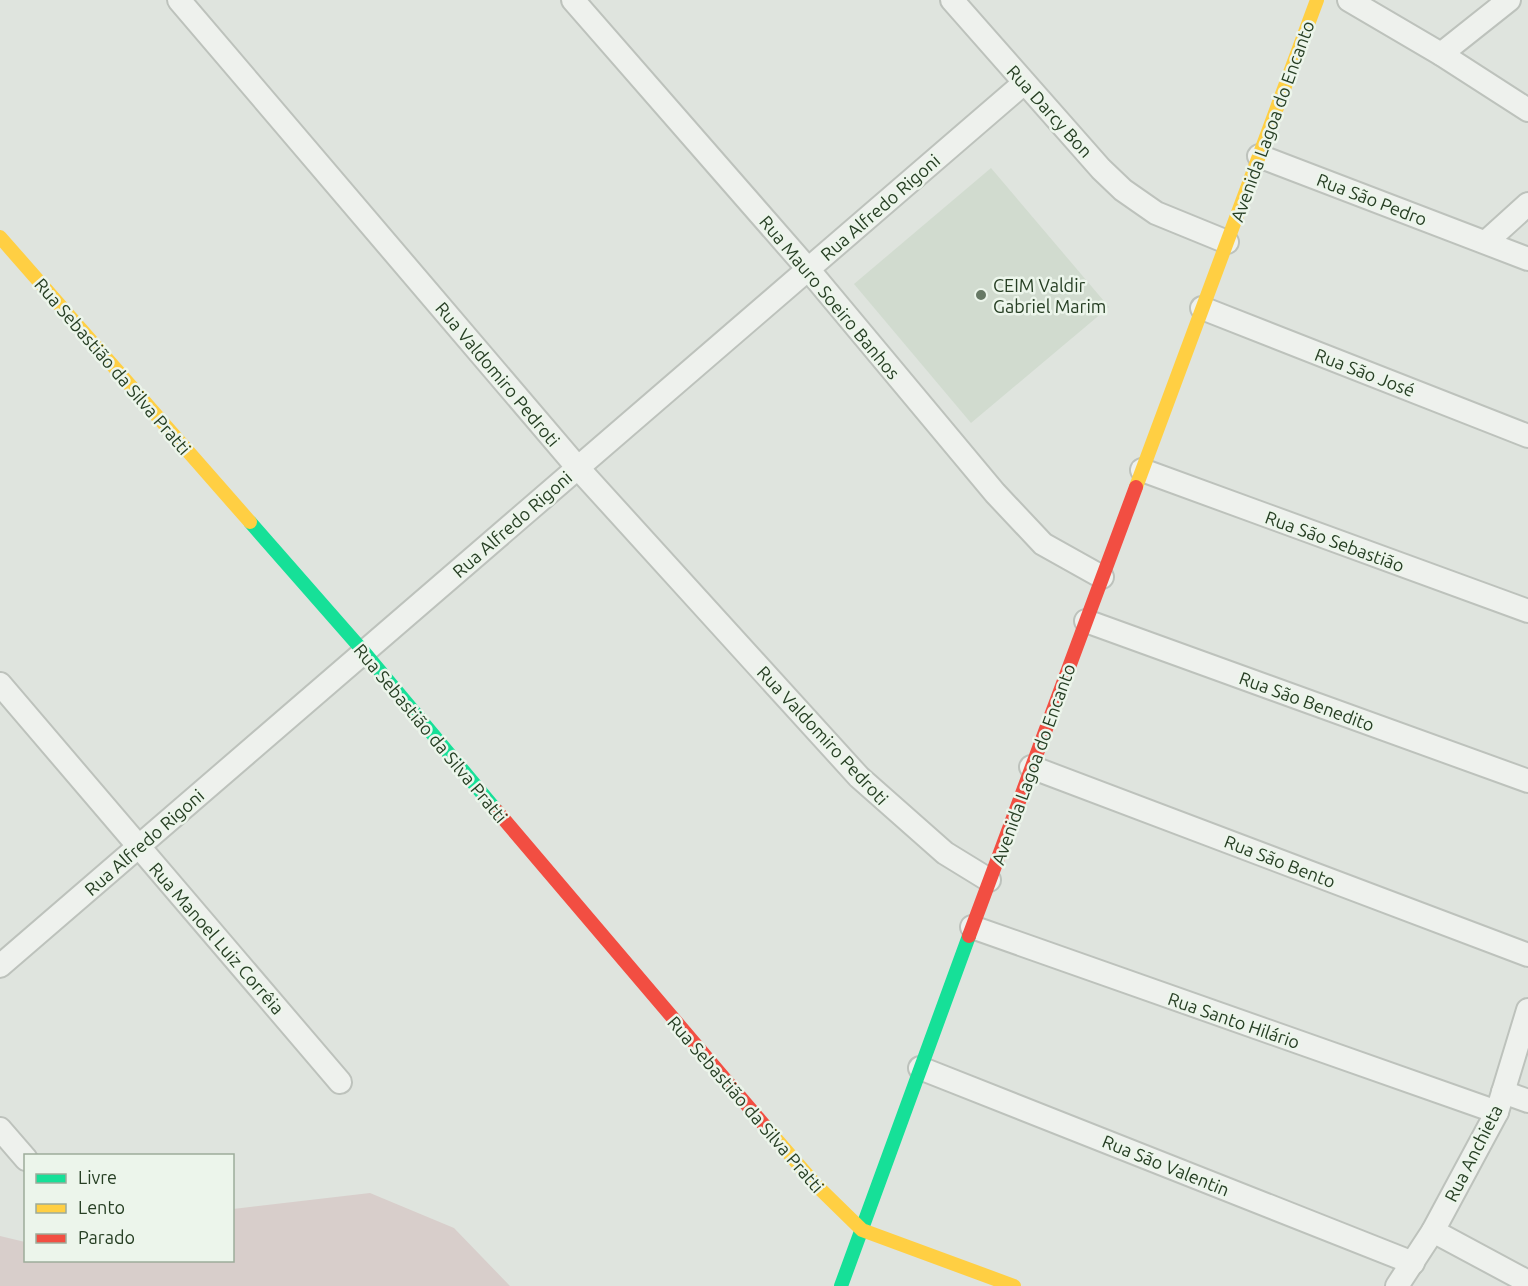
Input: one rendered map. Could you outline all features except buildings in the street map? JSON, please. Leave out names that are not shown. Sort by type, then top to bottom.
[{"type":"street","name":"Rua Valdomiro Pedroti","points":[[180,0],[578,468],[859,777],[945,854],[990,880]]},
{"type":"street","name":"Rua Mauro Soeiro Banhos","points":[[573,0],[808,269],[995,493],[1043,544],[1102,577]]},
{"type":"street","name":"Rua Darcy Bon","points":[[952,0],[1101,169],[1123,190],[1156,213]]},
{"type":"street","name":"Avenida Lagoa do Encanto","points":[[842,1286],[1031,767],[1317,0]]},
{"type":"street","points":[[1349,0],[1441,54],[1528,110]]},
{"type":"street","points":[[1441,54],[1509,0]]},
{"type":"street","name":"Rua Alfredo Rigoni","points":[[0,966],[1024,83]]},
{"type":"street","name":"Rua São Pedro","points":[[1259,156],[1528,258]]},
{"type":"street","points":[[1486,242],[1528,204]]},
{"type":"street","name":"Avenida Lagoa do Encanto","points":[[1156,213],[1227,242]]},
{"type":"street","name":"Rua Sebastião da Silva Pratti","points":[[0,237],[364,652],[665,1012],[817,1186],[862,1230]]},
{"type":"street","name":"Rua São José","points":[[1202,308],[1528,436]]},
{"type":"street","name":"Rua São Sebastião","points":[[1142,470],[1528,611]]},
{"type":"street","name":"Rua São Benedito","points":[[1086,621],[1528,781]]},
{"type":"street","name":"Rua Manoel Luiz Corrêia","points":[[0,684],[340,1082]]},
{"type":"street","name":"Rua São Bento","points":[[1031,767],[1528,955]]},
{"type":"street","name":"Rua Santo Hilário","points":[[972,927],[1500,1102],[1528,1101]]},
{"type":"street","name":"Rua Anchieta","points":[[1397,1286],[1433,1231],[1500,1102],[1528,1010]]},
{"type":"street","name":"Rua São Valentin","points":[[920,1068],[1413,1263]]},
{"type":"street","points":[[0,1129],[24,1157]]},
{"type":"street","points":[[862,1230],[1000,1284]]},
{"type":"street","points":[[1433,1231],[1528,1282]]},
{"type":"shaded area","name":"CEIM Valdir Gabriel Marim","points":[[991,168],[1109,307],[971,423],[854,284]]},
{"type":"shaded area","points":[[370,1193],[454,1228],[510,1286],[0,1286],[0,1236],[24,1242],[24,1262],[234,1262],[234,1209]]},
{"type":"traffic: fast","points":[[250,522],[364,652],[496,810]]},
{"type":"traffic: fast","points":[[841,1286],[969,936]]},
{"type":"traffic: slow","points":[[1136,487],[1317,0]]},
{"type":"traffic: slow","points":[[0,237],[250,522]]},
{"type":"traffic: slow","points":[[764,1125],[817,1186],[862,1230],[1014,1286]]},
{"type":"traffic: jam","points":[[969,936],[1136,487]]},
{"type":"traffic: jam","points":[[496,810],[764,1125]]},
{"type":"place","name":"CEIM Valdir Gabriel Marim","points":[[981,295]]}]
